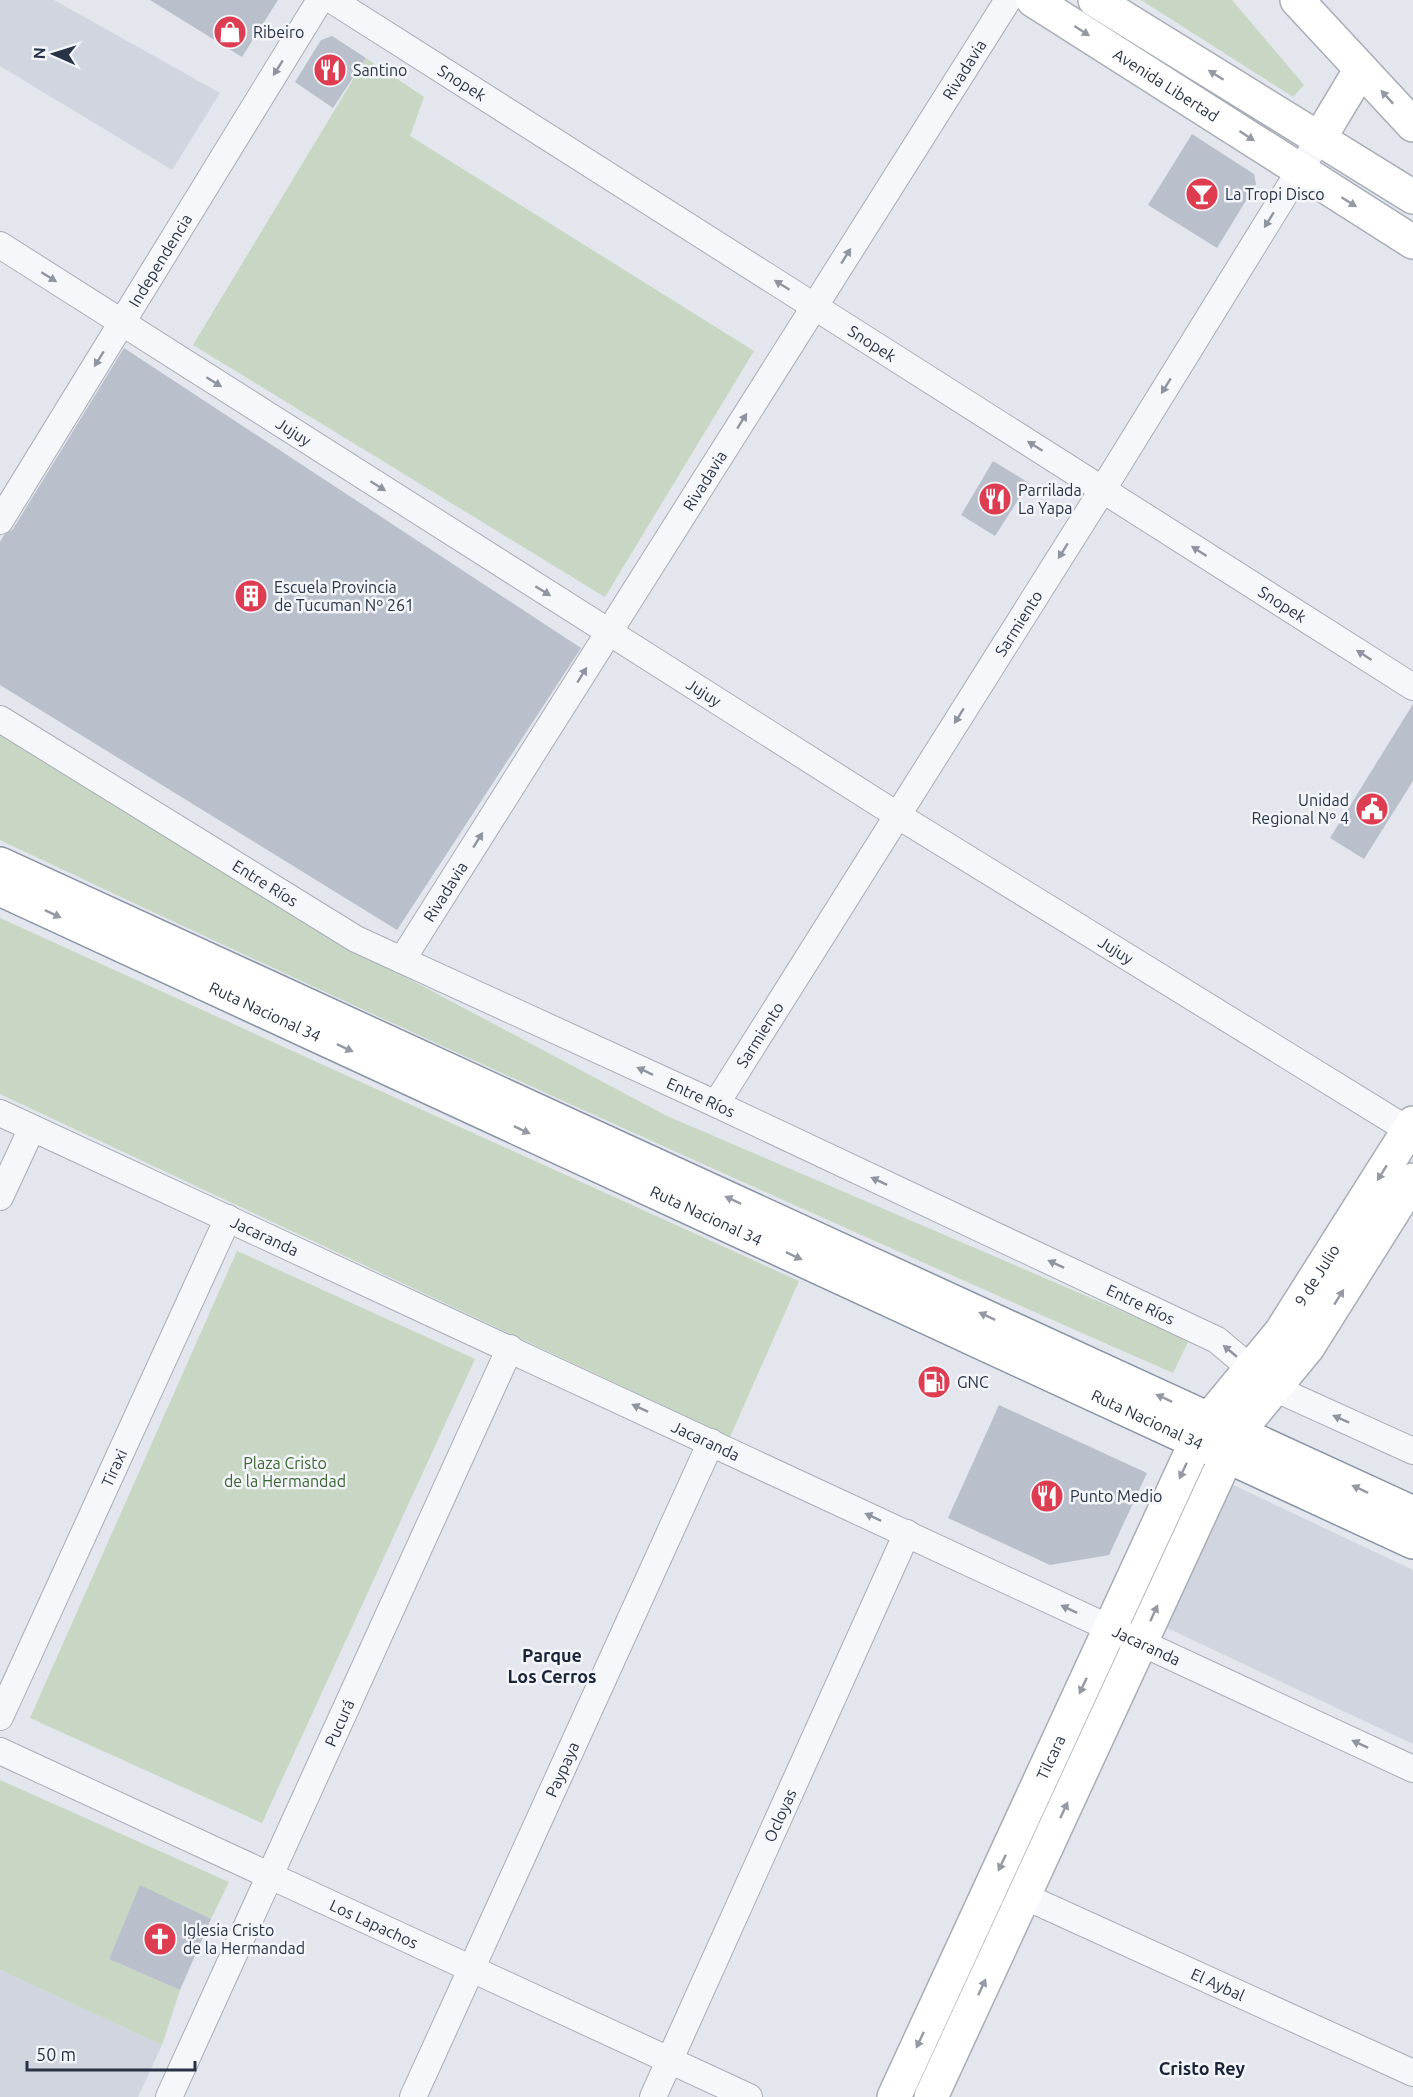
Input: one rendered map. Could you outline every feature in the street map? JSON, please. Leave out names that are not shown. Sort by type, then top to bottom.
[{"type":"main road","name":"Avenida Libertad","points":[[1033,0],[1413,242]]},
{"type":"main road","name":"Avenida Libertad","points":[[1095,0],[1413,197]]},
{"type":"main road","points":[[1297,0],[1413,125]]},
{"type":"main road","points":[[1319,139],[1361,69]]},
{"type":"main road","name":"Ruta Nacional 34","points":[[0,864],[1233,1444],[1413,1542]]},
{"type":"main road","name":"Ruta Nacional 34","points":[[0,889],[1203,1430]]},
{"type":"main road","name":"9 de Julio","points":[[1233,1444],[1263,1379],[1281,1332],[1411,1129]]},
{"type":"main road","name":"9 de Julio","points":[[1203,1430],[1263,1379],[1308,1347],[1413,1180]]},
{"type":"main road","name":"Tilcara","points":[[894,2097],[1203,1430]]},
{"type":"main road","name":"Ruta Nacional 34","points":[[1233,1444],[1413,1513]]},
{"type":"main road","name":"Tilcara","points":[[931,2097],[1233,1444]]},
{"type":"street","name":"Independencia","points":[[0,521],[320,0]]},
{"type":"street","name":"Snopek","points":[[332,0],[1413,687]]},
{"type":"street","name":"Rivadavia","points":[[402,960],[1008,0]]},
{"type":"street","name":"Sarmiento","points":[[716,1104],[1319,139]]},
{"type":"street","name":"Jujuy","points":[[0,245],[897,815],[1411,1129]]},
{"type":"street","name":"Entre Ríos","points":[[0,719],[357,939],[716,1104],[1217,1340],[1263,1379],[1413,1451]]},
{"type":"street","name":"Jacaranda","points":[[0,1113],[1413,1769]]},
{"type":"street","points":[[0,1197],[32,1128]]},
{"type":"street","name":"Tiraxi","points":[[0,1717],[228,1218]]},
{"type":"street","name":"Pucurá","points":[[169,2097],[510,1348]]},
{"type":"street","name":"Paypaya","points":[[413,2097],[711,1442]]},
{"type":"street","name":"Ocloyas","points":[[653,2097],[907,1533]]},
{"type":"street","name":"Los Lapachos","points":[[0,1751],[749,2097]]},
{"type":"street","name":"El Aybal","points":[[1024,1896],[1413,2073]]},
{"type":"shaded area","points":[[0,0],[54,0],[220,93],[172,170],[0,66]]},
{"type":"shaded area","points":[[1229,1483],[1413,1570],[1413,1744],[1159,1624]]},
{"type":"shaded area","points":[[0,1970],[162,2045],[138,2097],[0,2097]]},
{"type":"green space","points":[[1141,0],[1232,0],[1304,85],[1293,97]]},
{"type":"green space","points":[[366,58],[424,97],[410,136],[754,351],[605,597],[193,345]]},
{"type":"green space","points":[[0,734],[347,946],[667,1116],[1189,1340],[1173,1373],[585,1111],[0,840]]},
{"type":"green space","points":[[0,918],[799,1281],[730,1437],[0,1094]]},
{"type":"green space","name":"Plaza Cristo de la Hermandad","points":[[237,1251],[475,1359],[262,1823],[30,1718]]},
{"type":"green space","points":[[0,1780],[229,1882],[211,1919],[140,1886],[109,1959],[180,1990],[162,2045],[0,1970]]},
{"type":"building","name":"Ribeiro","points":[[150,0],[278,0],[242,57]]},
{"type":"building","name":"Santino","points":[[332,36],[366,58],[333,108],[295,82],[321,40]]},
{"type":"building","name":"La Tropi Disco","points":[[1192,134],[1254,174],[1256,184],[1217,248],[1148,205]]},
{"type":"building","name":"Escuela Provincia de Tucuman Nº 261","points":[[124,348],[581,648],[397,930],[0,685],[0,542],[4,535],[13,529]]},
{"type":"building","name":"Parrilada La Yapa","points":[[993,461],[1029,483],[995,536],[961,515]]},
{"type":"building","name":"Unidad Regional Nº 4","points":[[1413,704],[1413,781],[1364,859],[1330,838]]},
{"type":"building","name":"Punto Medio","points":[[999,1405],[1147,1473],[1109,1555],[1050,1565],[948,1518]]},
{"type":"building","name":"Iglesia Cristo de la Hermandad","points":[[140,1885],[211,1919],[180,1990],[109,1959]]},
{"type":"place","name":"Ribeiro","points":[[230,32]]},
{"type":"place","name":"Santino","points":[[330,70]]},
{"type":"place","name":"La Tropi Disco","points":[[1202,194]]},
{"type":"place","name":"Parrilada La Yapa","points":[[995,499]]},
{"type":"place","name":"Escuela Provincia de Tucuman Nº 261","points":[[251,596]]},
{"type":"place","name":"Unidad Regional Nº 4","points":[[1372,809]]},
{"type":"place","name":"GNC","points":[[934,1382]]},
{"type":"place","name":"Punto Medio","points":[[1047,1496]]},
{"type":"place","name":"Iglesia Cristo de la Hermandad","points":[[160,1939]]},
{"type":"district","name":"Parque Los Cerros","points":[[552,1665]]},
{"type":"district","name":"Cristo Rey","points":[[1202,2068]]}]
